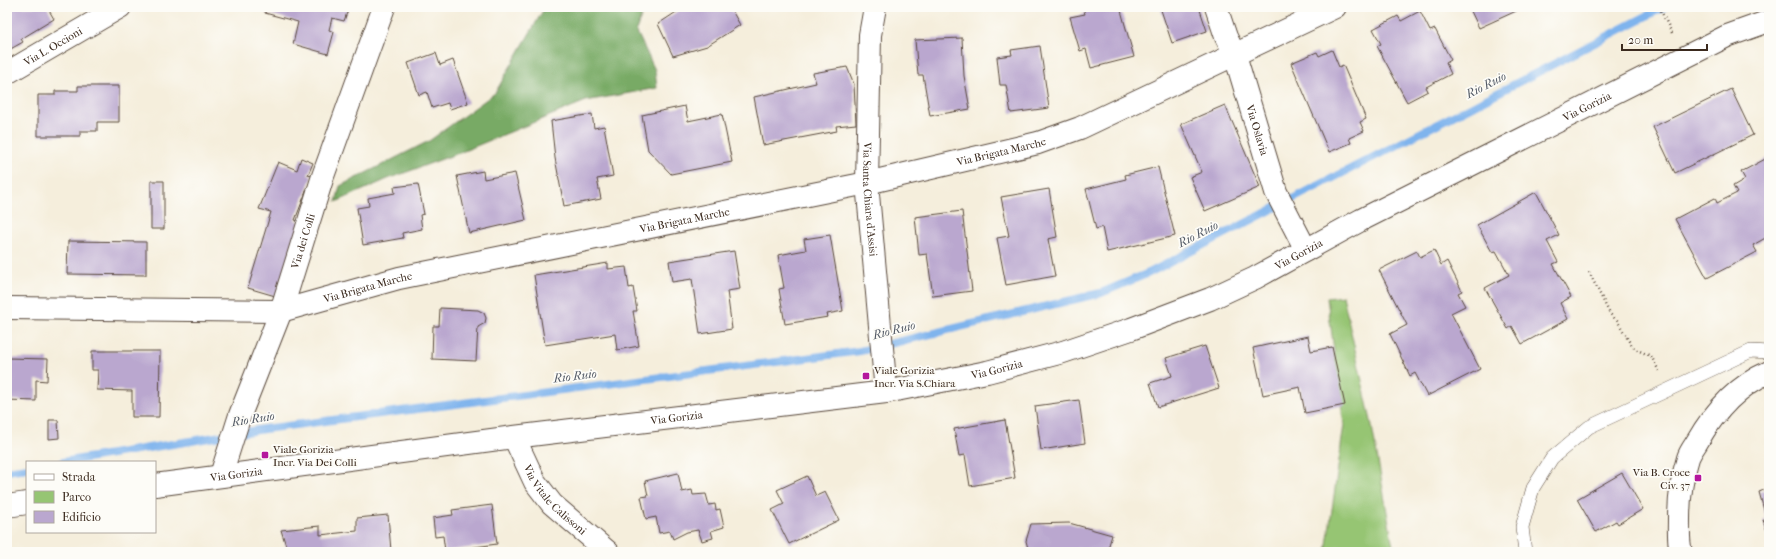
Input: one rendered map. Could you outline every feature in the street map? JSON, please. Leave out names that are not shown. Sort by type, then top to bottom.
[{"type":"street","name":"Via L. Occioni","points":[[7,73],[120,7]]},
{"type":"street","name":"Via dei Colli","points":[[223,470],[240,415],[281,311],[323,176],[384,7]]},
{"type":"street","name":"Via Santa Chiara d'Assisi","points":[[874,7],[870,35],[867,183],[886,392]]},
{"type":"street","name":"Via Oslavia","points":[[1216,7],[1226,37],[1235,54],[1276,192],[1301,242]]},
{"type":"street","name":"Via Brigata Marche","points":[[7,308],[281,311],[399,278],[867,183],[1038,143],[1080,128],[1335,7]]},
{"type":"street","name":"Via Gorizia","points":[[156,485],[223,470],[514,437],[886,392],[986,372],[1063,352],[1123,332],[1210,299],[1255,278],[1301,242],[1361,220],[1727,36],[1769,21]]},
{"type":"street","points":[[1681,552],[1679,544],[1679,503],[1689,456],[1702,433],[1731,397],[1747,384],[1769,372]]},
{"type":"street","name":"Via Vitale Calissoni","points":[[514,437],[535,482],[552,504],[608,552]]},
{"type":"street","points":[[7,506],[26,503]]},
{"type":"lane","points":[[1525,552],[1522,527],[1533,488],[1552,458],[1589,427],[1751,351],[1769,352]]},
{"type":"path","points":[[1659,7],[1676,42]]},
{"type":"path","points":[[1589,272],[1610,314],[1617,320],[1630,343],[1635,349],[1651,356],[1658,365],[1666,391]]},
{"type":"green space","points":[[545,7],[645,7],[636,30],[655,70],[657,88],[586,101],[459,153],[388,179],[336,202],[340,186],[429,141],[495,93]]},
{"type":"green space","points":[[1343,296],[1371,421],[1394,552],[1326,552],[1344,425],[1327,298]]},
{"type":"building","points":[[7,7],[47,7],[54,19],[21,39],[23,42],[7,51]]},
{"type":"building","points":[[266,7],[349,7],[344,21],[332,18],[329,30],[334,32],[328,54],[293,44],[298,22],[265,13]]},
{"type":"building","points":[[684,7],[730,7],[740,25],[707,46],[673,56],[658,24]]},
{"type":"building","points":[[1120,7],[1134,57],[1091,68],[1086,49],[1080,51],[1070,17],[1085,14],[1083,8]]},
{"type":"building","points":[[1160,7],[1199,7],[1207,31],[1172,43]]},
{"type":"building","points":[[1469,7],[1525,7],[1479,28]]},
{"type":"building","points":[[1420,11],[1430,31],[1435,29],[1451,60],[1446,63],[1451,74],[1426,87],[1428,91],[1407,102],[1377,46],[1381,44],[1373,29],[1398,16],[1401,21]]},
{"type":"building","points":[[962,38],[964,76],[970,109],[930,116],[923,75],[918,75],[915,40]]},
{"type":"building","points":[[1040,46],[1049,108],[1011,113],[1006,85],[1000,85],[997,57],[1012,55],[1011,50]]},
{"type":"building","points":[[1332,50],[1339,67],[1343,65],[1366,119],[1360,122],[1364,131],[1349,138],[1351,143],[1329,152],[1291,63],[1317,52],[1319,56]]},
{"type":"building","points":[[436,53],[440,65],[453,60],[468,103],[450,109],[448,103],[432,108],[427,92],[419,95],[408,63]]},
{"type":"building","points":[[847,67],[854,84],[856,124],[836,126],[837,131],[763,145],[754,97],[816,83],[813,73]]},
{"type":"building","points":[[78,86],[119,86],[119,122],[97,122],[97,131],[80,131],[80,136],[38,136],[38,95],[55,95],[55,91],[78,91]]},
{"type":"building","points":[[1731,89],[1753,135],[1675,173],[1653,127]]},
{"type":"building","points":[[1225,105],[1260,187],[1205,211],[1190,177],[1202,172],[1181,124]]},
{"type":"building","points":[[685,106],[688,121],[722,114],[732,162],[671,174],[648,150],[642,115]]},
{"type":"building","points":[[592,114],[594,128],[604,126],[613,176],[597,179],[601,199],[564,206],[555,158],[551,121]]},
{"type":"building","points":[[1769,157],[1769,236],[1753,245],[1757,252],[1707,278],[1675,219],[1715,198],[1717,203],[1737,193],[1733,186],[1745,179],[1741,172]]},
{"type":"building","points":[[301,158],[313,163],[308,175],[312,176],[295,220],[305,224],[282,298],[248,288],[271,212],[259,209],[278,162],[297,170]]},
{"type":"building","points":[[1158,167],[1175,236],[1107,252],[1102,227],[1096,229],[1086,189],[1126,179],[1125,175]]},
{"type":"building","points":[[483,171],[484,179],[515,173],[526,220],[469,233],[457,176]]},
{"type":"building","points":[[151,181],[164,181],[164,229],[151,229]]},
{"type":"building","points":[[418,184],[424,214],[420,215],[422,229],[402,233],[403,238],[363,245],[357,208],[369,206],[368,198],[395,193],[394,187]]},
{"type":"building","points":[[1049,189],[1057,237],[1048,239],[1055,276],[1006,285],[997,238],[1009,236],[1001,197]]},
{"type":"building","points":[[1536,192],[1559,235],[1547,241],[1558,262],[1553,264],[1571,297],[1560,303],[1568,319],[1522,344],[1512,326],[1508,329],[1485,288],[1509,275],[1496,251],[1492,252],[1477,225]]},
{"type":"building","points":[[962,211],[972,291],[933,296],[927,254],[919,255],[915,217]]},
{"type":"building","points":[[830,235],[843,311],[827,314],[828,317],[785,324],[779,289],[784,288],[778,255],[806,250],[804,239]]},
{"type":"building","points":[[68,241],[146,242],[146,275],[67,274]]},
{"type":"building","points":[[1434,250],[1441,265],[1447,261],[1462,291],[1458,293],[1465,306],[1451,313],[1480,369],[1427,396],[1415,373],[1410,376],[1390,334],[1407,325],[1379,270],[1417,251],[1420,257]]},
{"type":"building","points":[[734,251],[740,289],[727,291],[732,329],[700,334],[692,279],[672,282],[669,261]]},
{"type":"building","points":[[608,263],[608,269],[626,267],[629,288],[633,287],[637,311],[633,311],[639,346],[617,350],[615,334],[545,345],[534,275]]},
{"type":"building","points":[[440,308],[478,310],[484,313],[486,318],[485,323],[478,327],[476,361],[432,359],[433,326],[439,326]]},
{"type":"building","points":[[1308,336],[1311,351],[1332,347],[1345,405],[1305,413],[1300,387],[1263,395],[1253,348]]},
{"type":"building","points":[[1205,346],[1219,388],[1158,407],[1150,383],[1172,376],[1166,358]]},
{"type":"building","points":[[92,351],[160,351],[159,417],[132,417],[132,391],[97,390],[98,370],[92,370]]},
{"type":"building","points":[[7,358],[48,359],[47,381],[36,380],[36,401],[7,400]]},
{"type":"building","points":[[1079,400],[1085,443],[1041,450],[1035,406]]},
{"type":"building","points":[[49,420],[58,420],[59,438],[49,439]]},
{"type":"building","points":[[1005,420],[1015,478],[970,486],[965,455],[959,456],[954,429]]},
{"type":"building","points":[[678,473],[682,492],[692,490],[693,495],[706,494],[709,505],[715,504],[716,510],[720,509],[724,527],[711,531],[713,538],[702,541],[698,530],[687,532],[673,539],[670,531],[659,533],[656,517],[646,519],[641,497],[648,496],[645,481]]},
{"type":"building","points":[[1622,473],[1643,509],[1618,524],[1616,521],[1596,532],[1577,499]]},
{"type":"building","points":[[807,476],[816,496],[825,492],[839,520],[789,544],[772,510],[784,504],[777,490]]},
{"type":"building","points":[[1769,488],[1769,537],[1763,520],[1767,521],[1759,492]]},
{"type":"building","points":[[492,505],[497,544],[445,551],[443,536],[435,537],[433,518],[453,515],[452,510]]},
{"type":"building","points":[[388,515],[391,551],[400,550],[401,552],[288,552],[281,530],[320,526],[320,535],[357,531],[357,518]]},
{"type":"building","points":[[1069,523],[1112,535],[1107,552],[1029,552],[1026,541],[1031,524]]},
{"type":"waterway","name":"Rio Ruio","points":[[69,461],[264,429],[860,351],[1101,293],[1149,273],[1664,7]]},
{"type":"waterway","name":"Rio Ruio","points":[[7,471],[26,468]]},
{"type":"place","name":"Viale Gorizia Incr. Via S.Chiara","points":[[866,376]]},
{"type":"place","name":"Viale Gorizia Incr. Via Dei Colli","points":[[265,455]]},
{"type":"place","name":"Via B. Croce Civ. 37","points":[[1698,478]]}]
